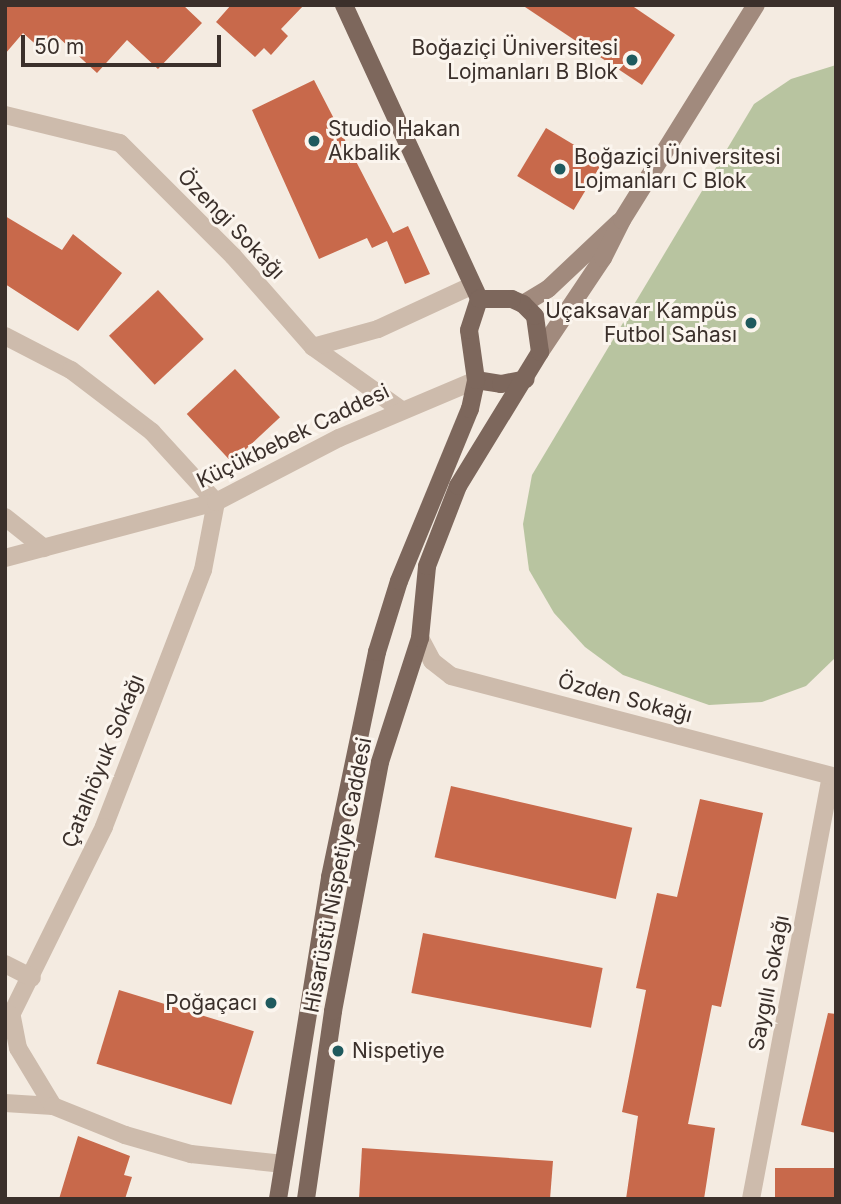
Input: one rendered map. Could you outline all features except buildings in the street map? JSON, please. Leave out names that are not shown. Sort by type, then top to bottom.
[{"type":"main road","points":[[278,1199],[330,877],[377,652],[403,570],[460,439],[475,380],[469,330],[475,292],[395,109],[344,5]]},
{"type":"main road","points":[[475,380],[501,384],[526,379],[540,352],[603,258],[622,219],[757,5]]},
{"type":"main road","points":[[523,304],[548,289],[622,219]]},
{"type":"main road","points":[[475,292],[512,299],[523,304],[535,316],[540,352]]},
{"type":"main road","name":"Hisarüstü Nispetiye Caddesi","points":[[306,1199],[333,1011],[380,762],[420,638],[425,577],[438,532],[489,430],[526,379]]},
{"type":"street","name":"Özengi Sokağı","points":[[5,115],[120,143],[233,256],[313,347],[400,409]]},
{"type":"street","points":[[313,347],[378,329],[475,292]]},
{"type":"street","points":[[5,336],[71,370],[152,432],[216,502]]},
{"type":"street","name":"Küçükbebek Caddesi","points":[[5,558],[216,502],[400,409],[475,380]]},
{"type":"street","name":"Çatalhöyuk Sokağı","points":[[9,1021],[32,978],[114,801],[203,570],[216,502]]},
{"type":"street","points":[[5,517],[44,548]]},
{"type":"street","name":"Özden Sokağı","points":[[420,638],[432,662],[451,676],[833,777]]},
{"type":"street","name":"Saygılı Sokağı","points":[[751,1199],[833,777]]},
{"type":"street","points":[[5,964],[32,978]]},
{"type":"street","points":[[9,1021],[18,1048],[53,1106]]},
{"type":"street","points":[[5,1102],[53,1106],[125,1135],[191,1154],[283,1164]]},
{"type":"green space","points":[[836,65],[836,657],[806,686],[762,702],[709,705],[623,675],[585,647],[554,613],[529,570],[523,524],[532,475],[754,104],[791,79]]},
{"type":"place","name":"Boğaziçi Üniversitesi Lojmanları B Blok","points":[[632,60]]},
{"type":"place","name":"Studio Hakan Akbalik","points":[[314,141]]},
{"type":"place","name":"Boğaziçi Üniversitesi Lojmanları C Blok","points":[[560,169]]},
{"type":"place","name":"Uçaksavar Kampüs Futbol Sahası","points":[[751,323]]},
{"type":"place","name":"Poğaçacı","points":[[271,1003]]},
{"type":"place","name":"Nispetiye","points":[[338,1051]]}]
